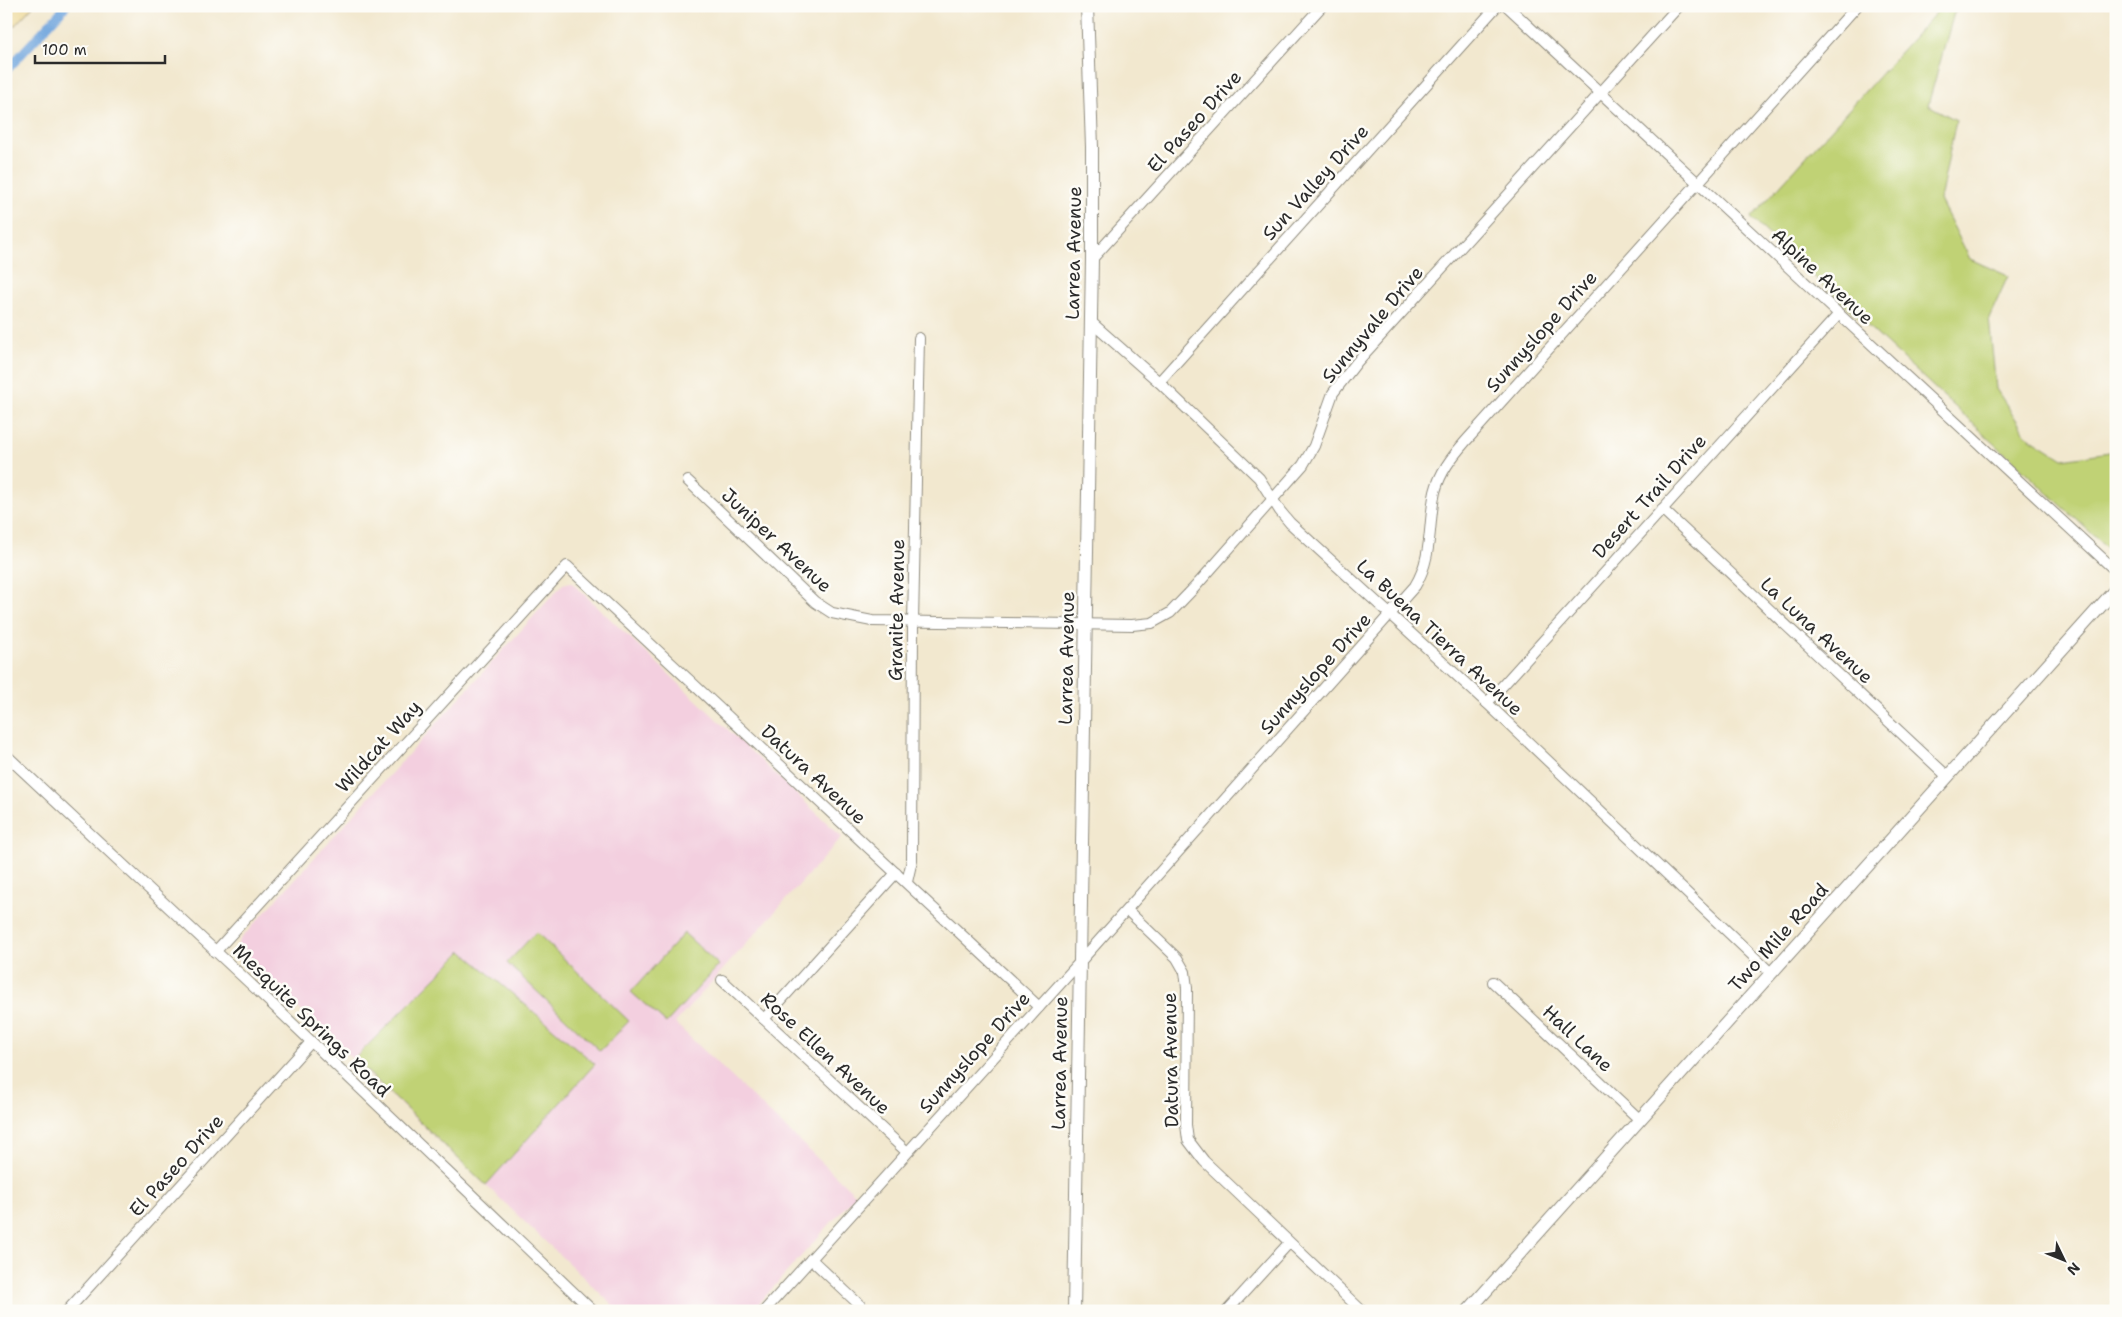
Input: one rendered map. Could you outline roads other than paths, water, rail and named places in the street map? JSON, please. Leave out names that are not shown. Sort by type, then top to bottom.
[{"type":"main road","name":"Larrea Avenue","points":[[1074,1311],[1092,259],[1092,138],[1087,6]]},
{"type":"main road","name":"Two Mile Road","points":[[1468,1311],[2116,589]]},
{"type":"street","name":"El Paseo Drive","points":[[1092,259],[1322,6]]},
{"type":"street","name":"Sun Valley Drive","points":[[1158,382],[1498,6]]},
{"type":"street","name":"Alpine Avenue","points":[[1507,6],[2116,571]]},
{"type":"street","name":"Sunnyvale Drive","points":[[1086,624],[1132,625],[1152,623],[1170,612],[1195,587],[1303,465],[1314,446],[1333,393],[1357,362],[1679,6]]},
{"type":"street","name":"Sunnyslope Drive","points":[[764,1311],[1079,964],[1390,615],[1421,577],[1429,550],[1430,520],[1436,491],[1447,465],[1464,442],[1857,6]]},
{"type":"street","name":"Desert Trail Drive","points":[[1487,703],[1839,314]]},
{"type":"street","name":"La Buena Tierra Avenue","points":[[1091,322],[1158,382],[1259,478],[1290,523],[1487,703],[1771,973]]},
{"type":"street","name":"Granite Avenue","points":[[906,882],[912,860],[913,623],[919,338]]},
{"type":"street","name":"Juniper Avenue","points":[[688,481],[815,602],[832,613],[872,621],[913,623],[1086,624]]},
{"type":"street","name":"La Luna Avenue","points":[[1662,509],[1947,776]]},
{"type":"street","name":"Datura Avenue","points":[[567,566],[1039,1007]]},
{"type":"street","name":"Wildcat Way","points":[[215,952],[567,566]]},
{"type":"street","name":"Mesquite Springs Road","points":[[6,755],[593,1311]]},
{"type":"street","points":[[764,1019],[896,873]]},
{"type":"street","name":"Datura Avenue","points":[[1127,910],[1178,958],[1185,972],[1187,988],[1186,1124],[1188,1140],[1204,1161],[1362,1311]]},
{"type":"street","name":"Rose Ellen Avenue","points":[[722,980],[907,1152]]},
{"type":"street","name":"Hall Lane","points":[[1493,982],[1639,1119]]},
{"type":"street","name":"El Paseo Drive","points":[[67,1311],[311,1042]]},
{"type":"street","points":[[1227,1311],[1289,1243]]},
{"type":"street","points":[[811,1259],[866,1311]]},
{"type":"waterway","points":[[6,71],[66,6]]}]
